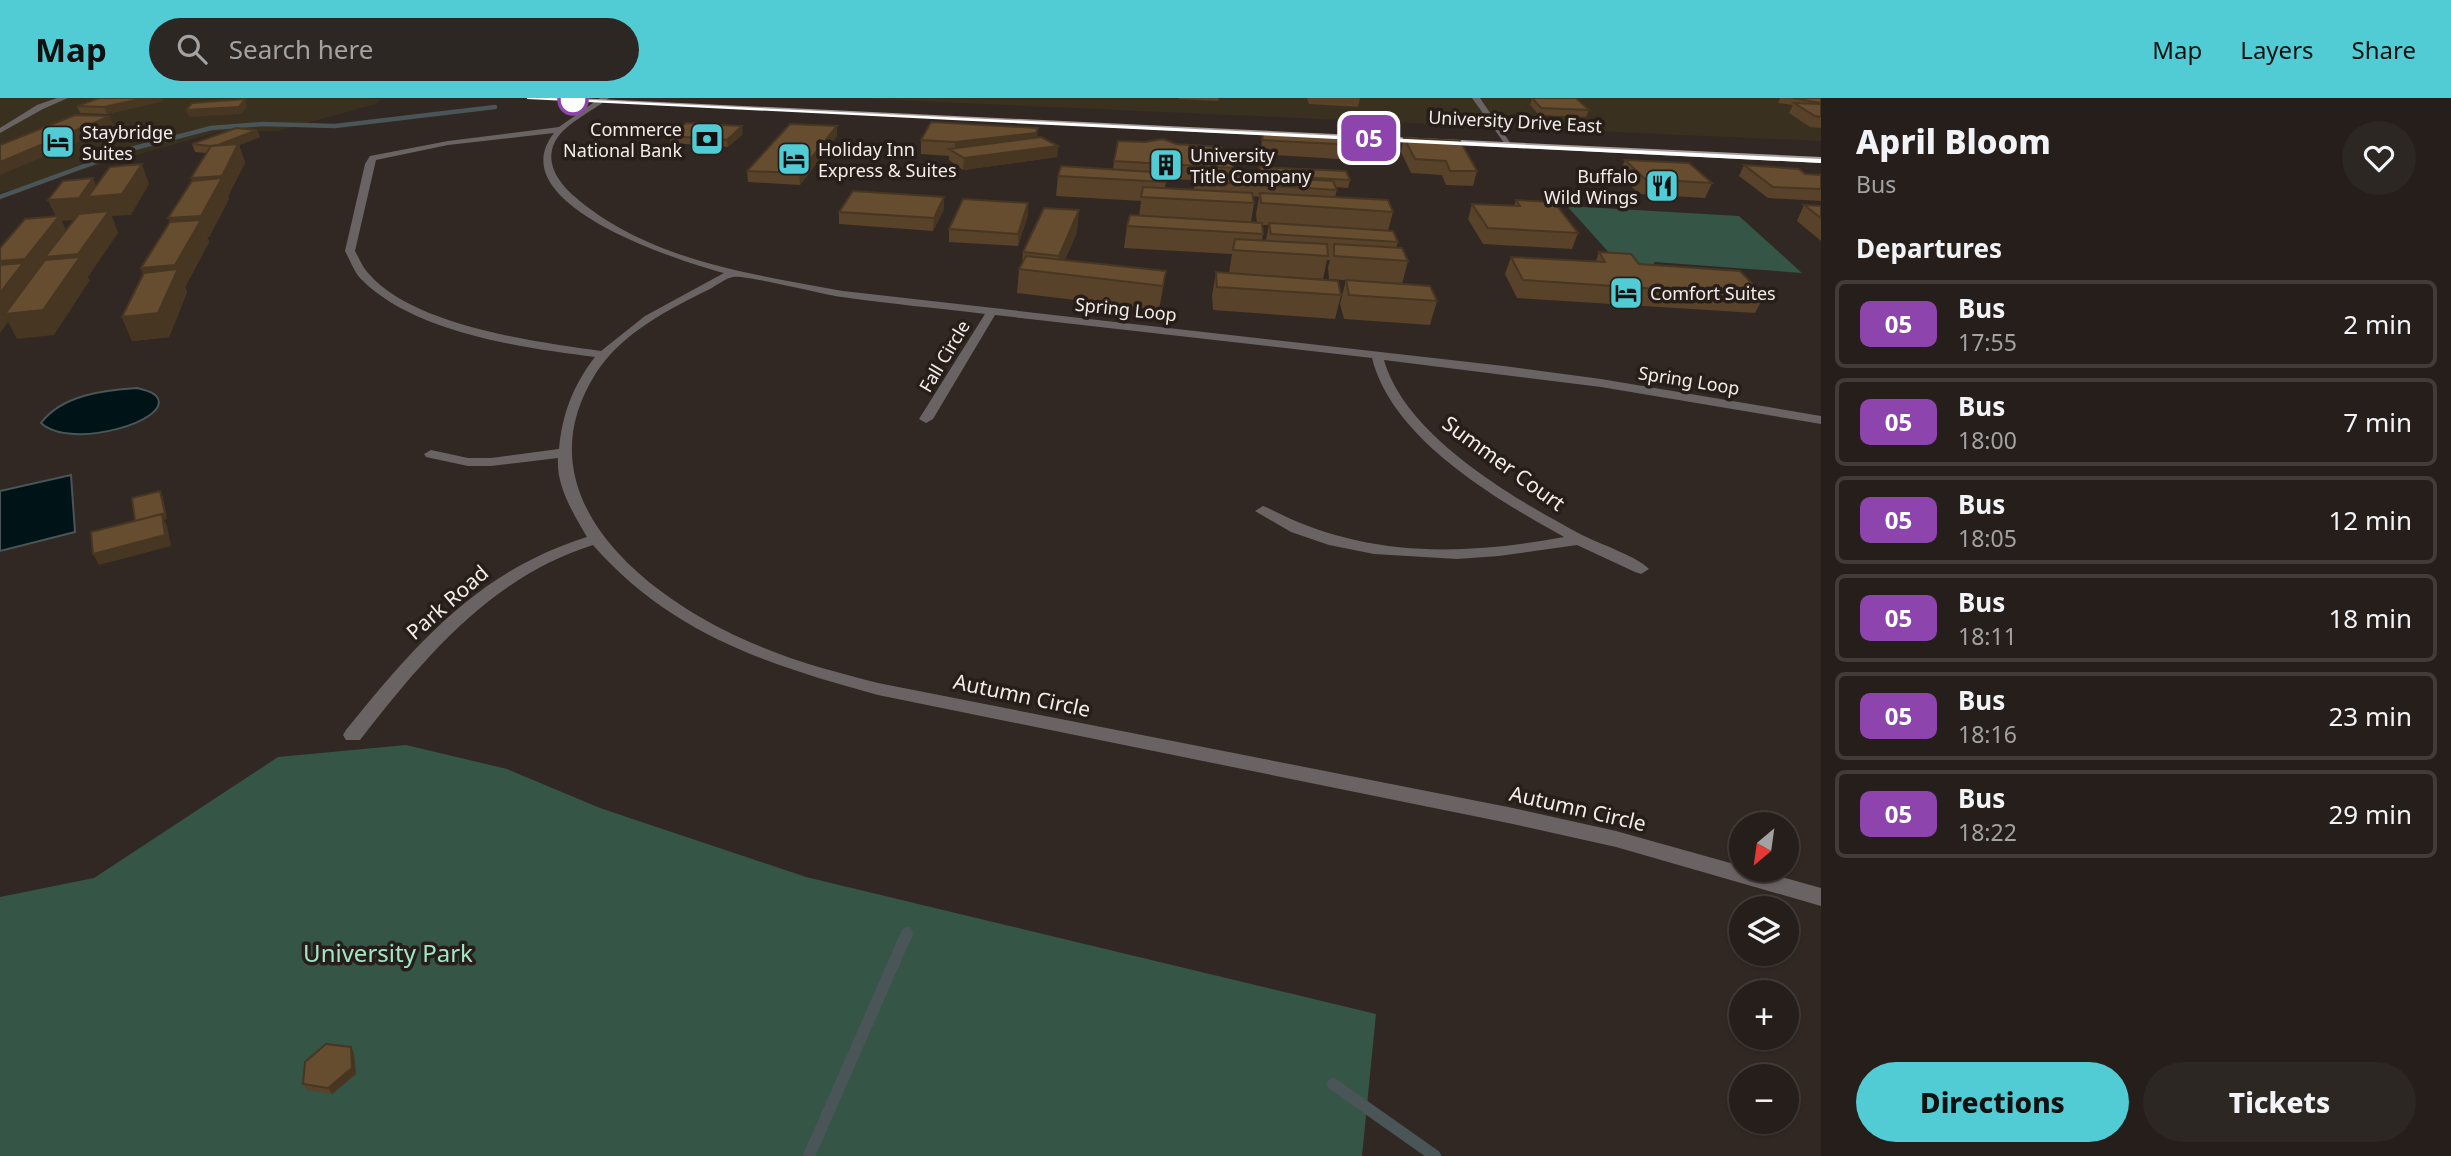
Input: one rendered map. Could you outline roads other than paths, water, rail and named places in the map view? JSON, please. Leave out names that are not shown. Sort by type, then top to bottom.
[{"type":"main road","name":"University Drive East","points":[[530,98],[1821,151]]},
{"type":"main road","name":"University Drive East","points":[[704,98],[1510,145],[1819,159]]},
{"type":"street","points":[[0,131],[40,107],[64,98]]},
{"type":"street","points":[[1476,98],[1510,145]]},
{"type":"street","name":"Spring Loop","points":[[602,100],[551,142],[547,157],[555,181],[572,201],[607,226],[676,256],[734,272],[843,294],[1601,383],[1821,420]]},
{"type":"street","points":[[564,129],[480,138],[373,158],[369,164],[350,251],[362,276],[376,288],[452,325],[504,340],[604,355]]},
{"type":"street","name":"Autumn Circle","points":[[734,272],[655,315],[604,355],[586,381],[574,406],[563,453],[567,484],[577,510],[596,539],[630,575],[705,627],[784,663],[878,689],[1513,816],[1616,839],[1821,897]]},
{"type":"street","name":"Fall Circle","points":[[926,419],[992,311]]},
{"type":"street","name":"Summer Court","points":[[1377,355],[1390,392],[1420,428],[1479,476],[1576,540],[1641,569]]},
{"type":"street","points":[[431,454],[468,462],[491,462],[563,453]]},
{"type":"street","points":[[1263,511],[1283,524],[1329,541],[1419,553],[1495,553],[1576,540]]},
{"type":"street","name":"Park Road","points":[[353,735],[421,654],[501,583],[531,564],[596,539]]},
{"type":"waterway","points":[[0,197],[131,149],[211,128],[263,124],[335,126],[495,107]]},
{"type":"waterway","points":[[809,1156],[907,933]]},
{"type":"waterway","points":[[1333,1084],[1435,1156]]},
{"type":"place","name":"Commerce National Bank","points":[[707,139]]},
{"type":"place","name":"Staybridge Suites","points":[[58,142]]},
{"type":"place","name":"Holiday Inn Express & Suites","points":[[794,159]]},
{"type":"place","name":"University Title Company","points":[[1166,165]]},
{"type":"place","name":"Buffalo Wild Wings","points":[[1662,186]]},
{"type":"place","name":"Comfort Suites","points":[[1626,293]]},
{"type":"park label","name":"University Park","points":[[388,952]]}]
